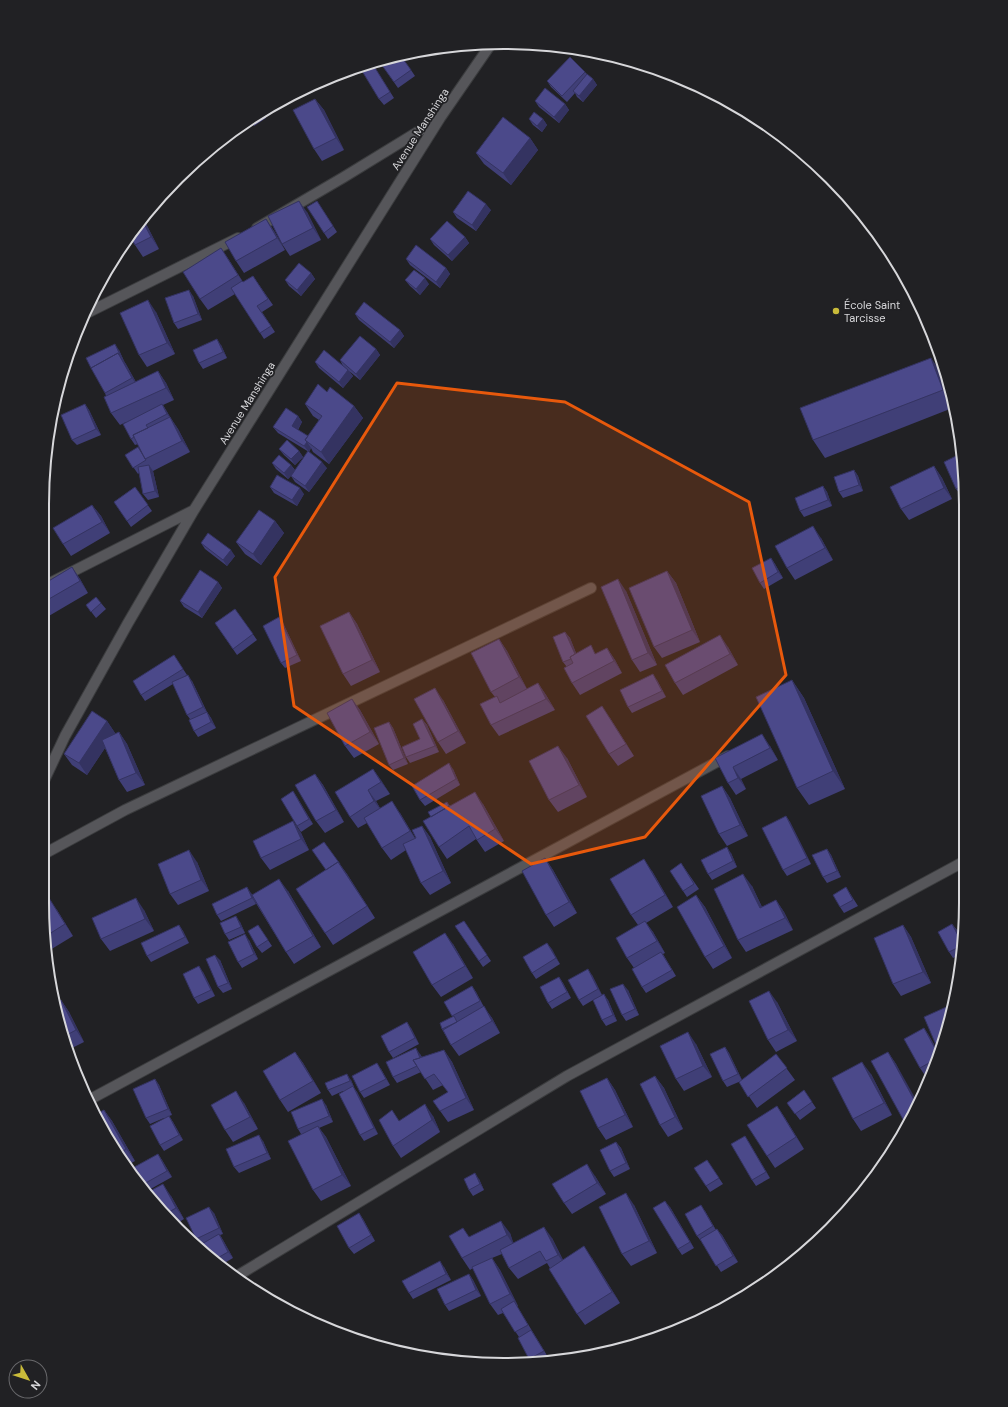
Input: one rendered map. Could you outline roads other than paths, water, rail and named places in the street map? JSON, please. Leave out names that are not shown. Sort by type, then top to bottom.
[{"type":"street","name":"Avenue Manshinga","points":[[49,770],[65,736],[128,623],[194,510],[440,118],[487,50]]},
{"type":"street","points":[[93,310],[235,240],[344,178],[440,118]]},
{"type":"street","points":[[49,583],[194,510]]},
{"type":"street","points":[[49,851],[125,810],[590,588]]},
{"type":"street","points":[[93,1098],[728,755]]},
{"type":"street","points":[[241,1274],[567,1076],[959,865]]},
{"type":"place","name":"École Saint Tarcisse","points":[[836,311]]}]
